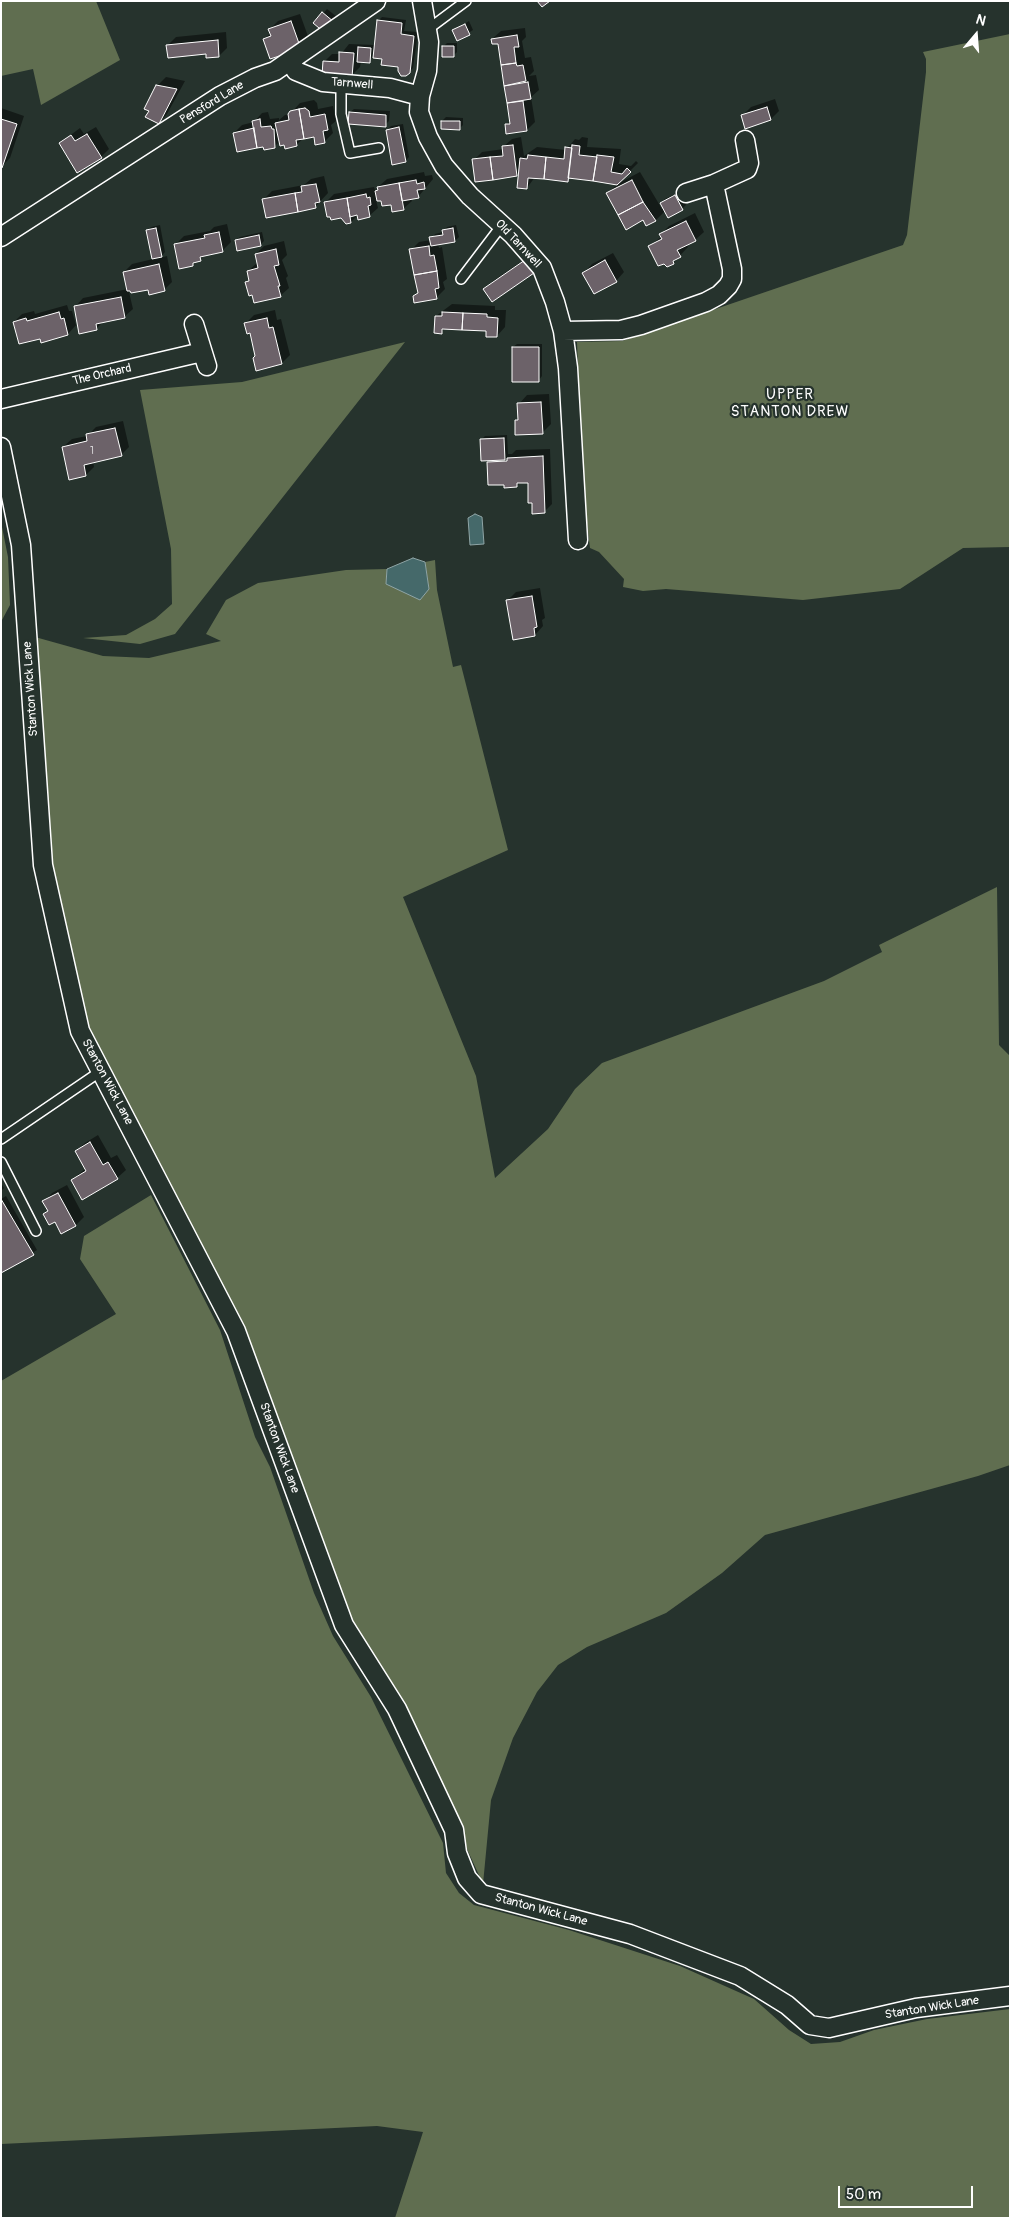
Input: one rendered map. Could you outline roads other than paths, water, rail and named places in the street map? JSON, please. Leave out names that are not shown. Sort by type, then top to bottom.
[{"type":"street","name":"Pensford Lane","points":[[1,237],[220,96],[255,78],[276,71],[376,1]]},
{"type":"street","name":"Old Tarnwell","points":[[422,1],[429,42],[427,72],[420,96],[420,112],[428,137],[444,166],[470,196],[502,225],[542,268],[555,302],[563,331],[568,368],[578,540]]},
{"type":"street","name":"Tarnwell","points":[[290,61],[296,71],[323,82],[390,88],[420,96]]},
{"type":"street","points":[[686,193],[714,184],[747,169],[749,163],[745,140]]},
{"type":"street","points":[[563,331],[621,330],[641,325],[706,302],[719,295],[732,279],[732,269],[714,184]]},
{"type":"street","name":"The Orchard","points":[[1,399],[205,359],[194,324]]},
{"type":"street","name":"Stanton Wick Lane","points":[[1,448],[20,545],[43,865],[80,1031],[236,1331],[344,1625],[397,1709],[454,1830],[457,1852],[467,1878],[481,1894],[630,1934],[740,1976],[787,2005],[810,2025],[829,2028],[916,2008],[1010,1996]]},
{"type":"lane","points":[[427,30],[466,1]]},
{"type":"lane","points":[[341,83],[342,114],[350,153],[379,148]]},
{"type":"lane","points":[[461,279],[502,225]]},
{"type":"lane","points":[[1,1139],[101,1071]]},
{"type":"lane","points":[[1,1162],[36,1231]]},
{"type":"water","points":[[475,514],[482,517],[484,544],[470,545],[468,518]]},
{"type":"water","points":[[413,558],[425,562],[429,589],[420,600],[386,584],[387,569]]},
{"type":"district","name":"UPPER STANTON DREW","points":[[790,404]]}]
